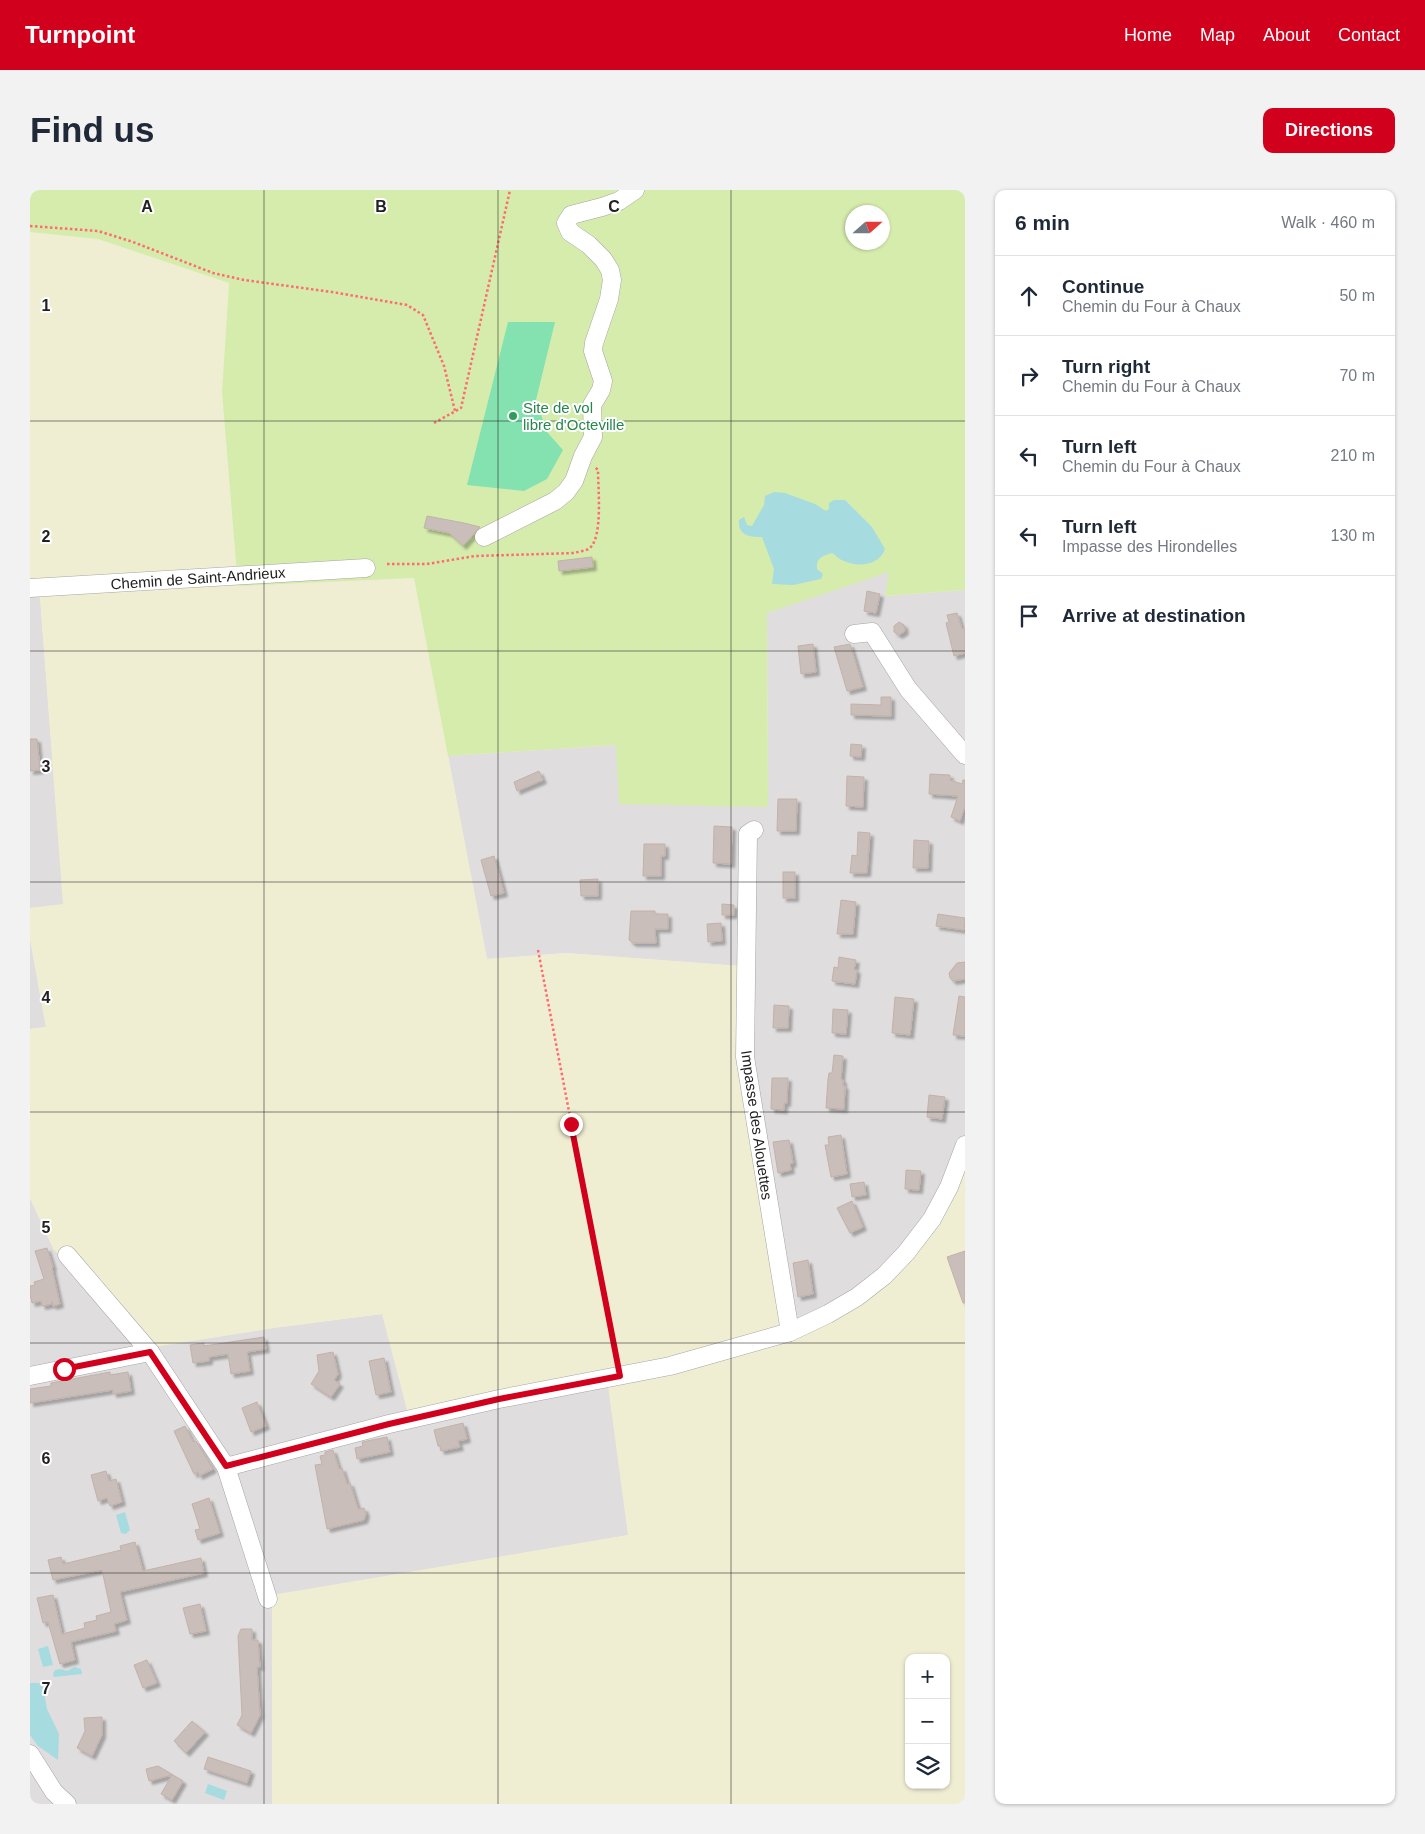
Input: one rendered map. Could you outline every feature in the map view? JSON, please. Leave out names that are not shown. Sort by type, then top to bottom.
[{"type":"street","points":[[484,536],[555,500],[566,492],[574,480],[593,437],[592,405],[601,390],[603,381],[593,351],[609,299],[612,280],[610,270],[603,259],[579,237],[570,232],[566,223],[571,215],[602,208],[618,201],[635,190]]},
{"type":"street","name":"Chemin de Saint-Andrieux","points":[[30,588],[366,568]]},
{"type":"street","points":[[854,634],[872,632],[908,689],[965,755]]},
{"type":"street","name":"Impasse des Alouettes","points":[[754,830],[748,834],[744,1057],[790,1332]]},
{"type":"street","points":[[226,1466],[398,1422],[499,1399],[670,1366],[790,1332],[828,1314],[857,1297],[884,1276],[906,1253],[932,1219],[949,1187],[965,1145]]},
{"type":"street","points":[[67,1255],[150,1352],[226,1466],[268,1599]]},
{"type":"street","points":[[30,1376],[150,1352]]},
{"type":"street","points":[[30,1754],[54,1792],[67,1804]]},
{"type":"path","points":[[434,423],[462,408],[510,190]]},
{"type":"path","points":[[30,226],[98,231],[134,242],[212,273],[244,280],[407,305],[423,316],[444,366],[455,411]]},
{"type":"path","points":[[387,564],[427,564],[475,556],[575,553],[589,549],[596,540],[599,505],[598,470],[583,456]]},
{"type":"path","points":[[538,950],[620,1376]]},
{"type":"shaded area","points":[[30,232],[98,239],[229,283],[222,392],[238,586],[414,578],[487,959],[566,953],[740,966],[783,1328],[870,1293],[965,1165],[965,1804],[272,1804],[272,1595],[628,1535],[608,1385],[408,1414],[382,1314],[281,1327],[154,1347],[54,1250],[30,1198],[30,1029],[46,1027],[30,939],[30,908],[63,904],[39,584],[30,584]]},
{"type":"shaded area","points":[[890,571],[885,596],[965,590],[965,1165],[902,1267],[787,1339],[740,966],[566,953],[487,959],[448,756],[616,745],[768,807],[767,613]]},
{"type":"shaded area","points":[[30,584],[39,584],[64,905],[30,908]]},
{"type":"shaded area","points":[[30,939],[46,1027],[30,1029]]},
{"type":"shaded area","points":[[30,1198],[54,1250],[281,1327],[382,1314],[608,1384],[629,1535],[272,1596],[272,1804],[30,1804]]},
{"type":"green space","points":[[30,190],[965,190],[965,590],[885,596],[889,572],[767,613],[768,807],[619,804],[616,745],[448,756],[414,578],[238,586],[222,392],[229,283],[98,239],[30,232]]},
{"type":"green space","name":"Site de vol libre d'Octeville","points":[[508,322],[555,322],[536,400],[547,432],[563,450],[547,479],[524,491],[467,485]]},
{"type":"water","points":[[774,492],[785,493],[815,504],[826,511],[829,509],[829,503],[834,500],[845,500],[872,527],[885,549],[882,555],[873,562],[861,565],[848,563],[832,553],[819,559],[817,569],[823,574],[821,579],[793,585],[772,584],[774,569],[762,537],[742,532],[739,520],[744,517],[747,525],[752,526],[764,505],[765,496]]},
{"type":"water","points":[[125,1512],[130,1530],[126,1534],[121,1533],[116,1515]]},
{"type":"water","points":[[48,1646],[53,1665],[43,1667],[38,1649]]},
{"type":"water","points":[[75,1667],[81,1669],[82,1674],[54,1677],[55,1670],[67,1671]]},
{"type":"water","points":[[30,1683],[39,1683],[43,1687],[47,1709],[59,1734],[58,1760],[38,1746],[30,1735]]},
{"type":"water","points":[[208,1784],[227,1791],[224,1800],[205,1793]]},
{"type":"building","points":[[427,516],[480,527],[463,546],[449,533],[424,528]]},
{"type":"building","points":[[592,557],[593,567],[559,571],[558,561]]},
{"type":"building","points":[[867,591],[880,594],[876,613],[864,611]]},
{"type":"building","points":[[957,613],[962,629],[965,628],[965,653],[954,656],[946,623],[949,622],[947,615]]},
{"type":"building","points":[[899,622],[904,625],[905,631],[899,635],[894,632],[894,626]]},
{"type":"building","points":[[813,644],[816,672],[801,674],[798,646]]},
{"type":"building","points":[[850,644],[863,687],[847,691],[834,647]]},
{"type":"building","points":[[881,697],[891,697],[891,716],[851,715],[851,704],[881,705]]},
{"type":"building","points":[[30,739],[37,739],[40,770],[30,771]]},
{"type":"building","points":[[851,744],[862,745],[861,757],[850,756]]},
{"type":"building","points":[[539,771],[543,780],[517,791],[514,782]]},
{"type":"building","points":[[930,774],[950,775],[950,780],[962,784],[963,780],[965,780],[965,806],[960,821],[951,817],[958,796],[929,794]]},
{"type":"building","points":[[847,776],[864,777],[863,807],[846,806]]},
{"type":"building","points":[[778,799],[797,799],[796,831],[777,831]]},
{"type":"building","points":[[714,826],[732,827],[731,864],[713,863]]},
{"type":"building","points":[[858,832],[870,833],[867,873],[850,873],[852,855],[857,856]]},
{"type":"building","points":[[914,840],[929,841],[928,868],[913,868]]},
{"type":"building","points":[[644,844],[665,844],[665,856],[661,856],[661,876],[643,876]]},
{"type":"building","points":[[494,856],[504,893],[491,896],[481,860]]},
{"type":"building","points":[[783,872],[795,872],[795,898],[783,898]]},
{"type":"building","points":[[598,879],[598,896],[581,896],[580,880]]},
{"type":"building","points":[[841,900],[856,902],[853,934],[837,934]]},
{"type":"building","points":[[722,904],[734,905],[734,915],[722,915]]},
{"type":"building","points":[[631,911],[655,911],[655,914],[668,914],[668,929],[655,929],[656,943],[633,943],[629,940]]},
{"type":"building","points":[[938,914],[965,918],[964,930],[936,926]]},
{"type":"building","points":[[721,923],[722,941],[708,942],[707,924]]},
{"type":"building","points":[[839,957],[856,960],[854,970],[857,970],[855,984],[832,981],[834,967],[838,968]]},
{"type":"building","points":[[965,962],[965,979],[953,981],[949,973],[957,963]]},
{"type":"building","points":[[959,996],[965,997],[965,1036],[953,1035]]},
{"type":"building","points":[[895,997],[914,999],[910,1035],[892,1033]]},
{"type":"building","points":[[774,1005],[789,1006],[788,1028],[773,1028]]},
{"type":"building","points":[[833,1009],[848,1010],[846,1034],[832,1033]]},
{"type":"building","points":[[834,1055],[843,1056],[841,1079],[843,1080],[843,1086],[845,1086],[844,1109],[826,1108],[828,1079],[829,1073],[832,1073]]},
{"type":"building","points":[[772,1078],[788,1078],[787,1103],[784,1103],[784,1110],[771,1109]]},
{"type":"building","points":[[929,1095],[945,1097],[942,1119],[927,1117]]},
{"type":"building","points":[[841,1135],[847,1174],[831,1177],[825,1145],[829,1145],[828,1137]]},
{"type":"building","points":[[789,1140],[793,1163],[790,1164],[791,1170],[778,1173],[773,1142]]},
{"type":"building","points":[[906,1170],[921,1171],[919,1190],[905,1189]]},
{"type":"building","points":[[864,1182],[866,1195],[852,1197],[850,1184]]},
{"type":"building","points":[[852,1201],[863,1227],[850,1233],[837,1208]]},
{"type":"building","points":[[47,1248],[53,1267],[60,1304],[53,1306],[52,1301],[52,1304],[42,1306],[41,1301],[32,1303],[30,1294],[30,1286],[35,1285],[34,1282],[44,1279],[35,1251]]},
{"type":"building","points":[[965,1251],[965,1303],[963,1303],[947,1257]]},
{"type":"building","points":[[808,1260],[813,1294],[798,1297],[793,1263]]},
{"type":"building","points":[[264,1337],[266,1349],[247,1352],[250,1371],[231,1374],[228,1354],[209,1357],[209,1361],[193,1363],[190,1345],[204,1343],[204,1346]]},
{"type":"building","points":[[333,1352],[338,1374],[334,1380],[340,1384],[331,1397],[311,1384],[319,1371],[317,1355]]},
{"type":"building","points":[[384,1358],[391,1392],[376,1395],[369,1361]]},
{"type":"building","points":[[110,1372],[110,1375],[128,1372],[131,1391],[113,1394],[113,1390],[30,1403],[30,1389],[51,1386],[51,1383]]},
{"type":"building","points":[[257,1402],[266,1426],[251,1432],[242,1408]]},
{"type":"building","points":[[463,1423],[467,1439],[458,1441],[460,1447],[441,1451],[434,1430]]},
{"type":"building","points":[[185,1426],[193,1442],[196,1441],[213,1469],[199,1476],[198,1472],[194,1474],[174,1431]]},
{"type":"building","points":[[387,1437],[390,1452],[357,1459],[355,1448],[363,1446],[362,1442]]},
{"type":"building","points":[[333,1450],[339,1469],[342,1468],[347,1484],[350,1483],[358,1509],[364,1508],[366,1514],[364,1520],[327,1529],[315,1465],[322,1464],[320,1456],[325,1455],[325,1452]]},
{"type":"building","points":[[106,1471],[109,1481],[116,1479],[122,1502],[110,1506],[107,1498],[98,1501],[91,1475]]},
{"type":"building","points":[[209,1498],[220,1533],[198,1540],[195,1530],[200,1529],[192,1504]]},
{"type":"building","points":[[135,1542],[143,1571],[201,1558],[204,1573],[120,1592],[127,1620],[114,1624],[116,1631],[71,1642],[75,1660],[60,1664],[48,1622],[43,1623],[37,1598],[53,1595],[62,1634],[85,1628],[84,1623],[97,1620],[96,1616],[111,1612],[102,1570],[53,1580],[48,1560],[61,1557],[63,1564],[121,1550],[120,1546]]},
{"type":"building","points":[[200,1604],[206,1631],[190,1634],[183,1608]]},
{"type":"building","points":[[241,1629],[252,1629],[252,1640],[258,1640],[260,1667],[257,1667],[260,1715],[251,1733],[237,1725],[242,1715],[238,1636]]},
{"type":"building","points":[[147,1660],[157,1683],[143,1688],[134,1665]]},
{"type":"building","points":[[102,1717],[102,1735],[92,1756],[77,1748],[85,1731],[84,1718]]},
{"type":"building","points":[[192,1721],[205,1732],[186,1753],[174,1741]]},
{"type":"building","points":[[208,1757],[251,1771],[247,1783],[204,1769]]},
{"type":"building","points":[[158,1766],[183,1781],[172,1800],[161,1794],[172,1775],[149,1781],[146,1769]]},
{"type":"place","name":"Site de vol libre d'Octeville","points":[[513,416]]},
{"type":"route","points":[[64,1369],[150,1352],[226,1466],[389,1424],[499,1399],[620,1376],[571,1124]]}]
